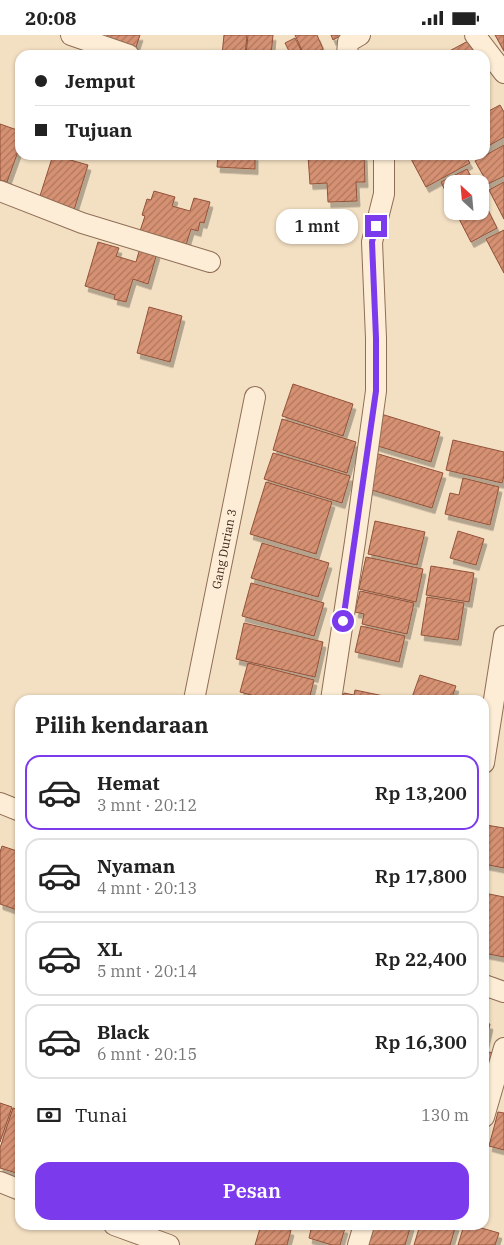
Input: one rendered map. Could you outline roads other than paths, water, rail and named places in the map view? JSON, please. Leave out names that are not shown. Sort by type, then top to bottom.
[{"type":"street","points":[[71,35],[114,50]]},
{"type":"street","points":[[347,50],[348,42],[360,35]]},
{"type":"street","points":[[475,35],[486,50]]},
{"type":"street","points":[[490,55],[504,73]]},
{"type":"street","points":[[332,695],[376,391],[372,242],[384,194],[384,160]]},
{"type":"street","points":[[0,191],[82,223],[210,262]]},
{"type":"street","name":"Gang Durian 3","points":[[195,695],[255,397]]},
{"type":"street","points":[[489,731],[504,636]]},
{"type":"street","points":[[0,803],[15,809]]},
{"type":"street","points":[[489,987],[504,992]]},
{"type":"street","points":[[489,1100],[504,1048]]},
{"type":"street","points":[[0,1182],[15,1188]]},
{"type":"street","points":[[128,1230],[169,1245]]},
{"type":"street","points":[[358,1245],[362,1230]]}]
